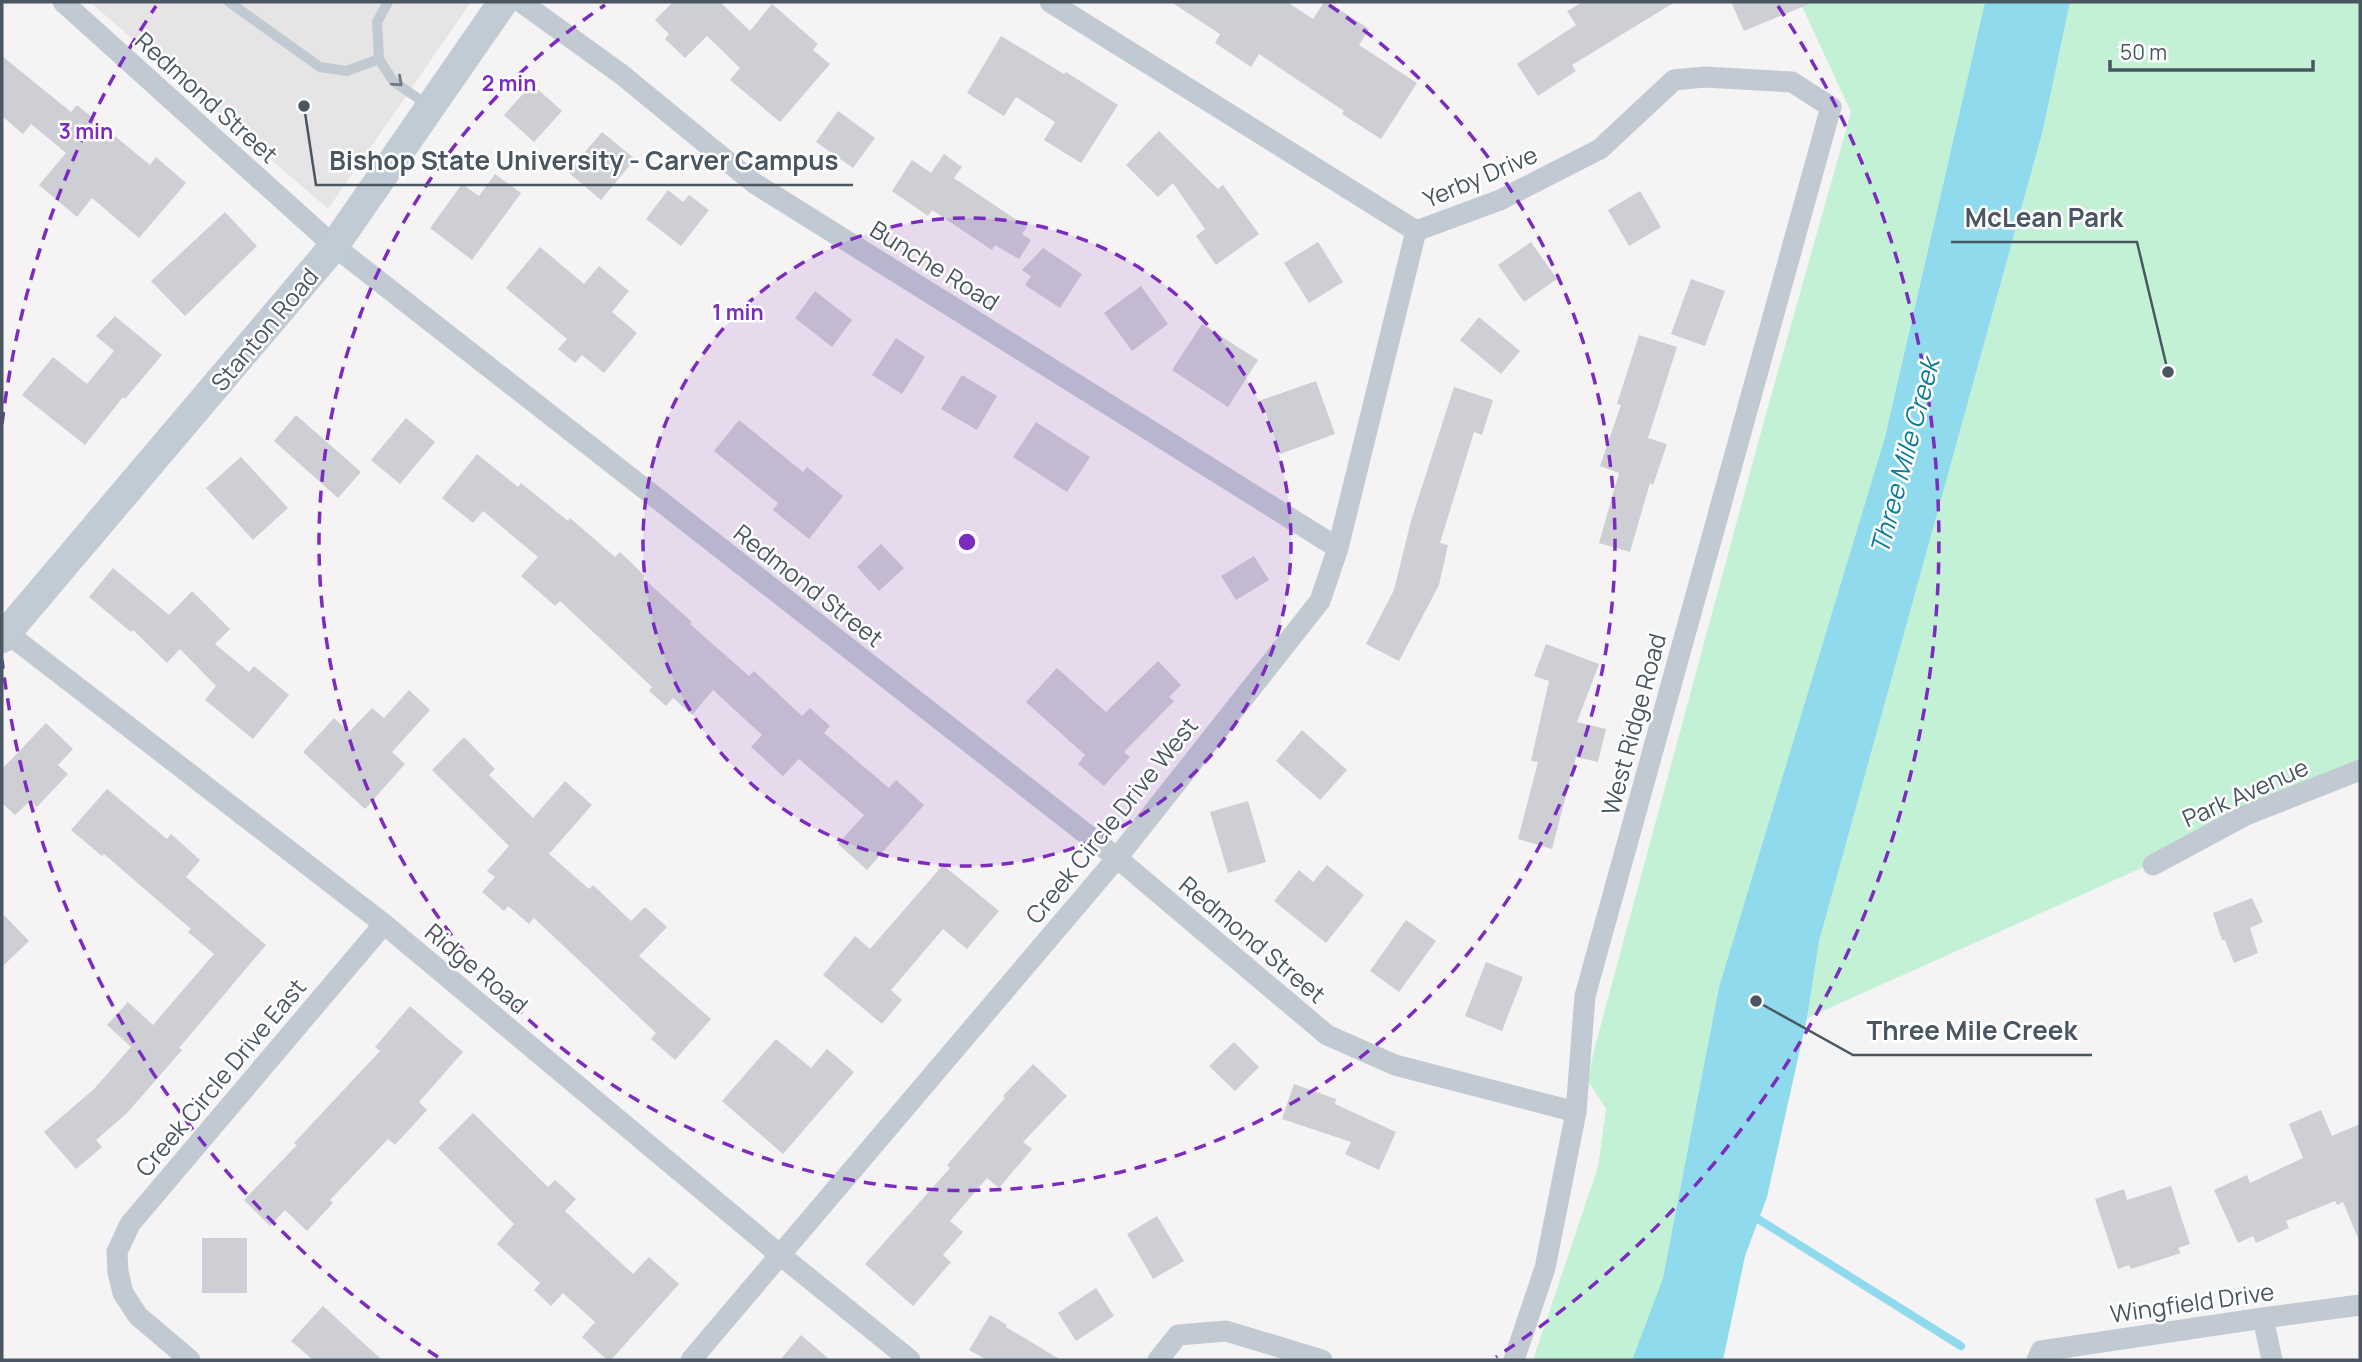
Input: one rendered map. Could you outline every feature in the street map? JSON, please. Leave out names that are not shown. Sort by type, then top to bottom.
[{"type":"street","name":"Redmond Street","points":[[63,2],[334,246],[1117,858],[1327,1035],[1395,1065],[1576,1112]]},
{"type":"street","name":"Stanton Road","points":[[3,633],[334,246],[503,2]]},
{"type":"street","name":"Bunche Road","points":[[521,2],[621,74],[754,183],[1338,548]]},
{"type":"street","name":"Yerby Drive","points":[[1050,2],[1416,232],[1500,200],[1600,149],[1674,80],[1704,77],[1792,82],[1831,107]]},
{"type":"street","name":"West Ridge Road","points":[[1514,1360],[1545,1268],[1576,1112],[1585,996],[1831,107]]},
{"type":"street","name":"Creek Circle Drive West","points":[[691,1360],[1117,858],[1320,601],[1338,548],[1416,232]]},
{"type":"street","name":"Ridge Road","points":[[3,633],[384,924],[910,1360]]},
{"type":"street","name":"Park Avenue","points":[[2153,865],[2246,815],[2360,770]]},
{"type":"street","name":"Creek Circle Drive East","points":[[190,1360],[138,1316],[123,1293],[117,1252],[130,1224],[384,924]]},
{"type":"street","name":"Wingfield Drive","points":[[2037,1360],[2041,1351],[2360,1306]]},
{"type":"street","points":[[2263,1318],[2272,1360]]},
{"type":"street","points":[[1158,1360],[1178,1335],[1226,1331],[1322,1360]]},
{"type":"lane","points":[[229,2],[320,67],[347,71],[379,59]]},
{"type":"lane","points":[[388,2],[377,22],[379,59],[393,82],[430,107]]},
{"type":"shaded area","points":[[90,2],[471,2],[328,209]]},
{"type":"green space","points":[[1800,2],[1985,2],[1885,437],[1719,987],[1663,1278],[1632,1360],[1533,1360],[1598,1167],[1606,1109],[1588,1081],[1594,1050],[1764,421],[1851,112]]},
{"type":"green space","points":[[2070,2],[2360,2],[2360,770],[1807,1018],[1818,941],[2043,130]]},
{"type":"water","points":[[1985,2],[2070,2],[2043,130],[1819,941],[1807,1018],[1767,1197],[1745,1256],[1723,1360],[1632,1360],[1663,1278],[1719,987],[1885,437]]},
{"type":"building","points":[[673,2],[720,2],[750,31],[772,4],[818,44],[813,50],[830,64],[780,122],[730,80],[740,68],[707,36],[685,58],[665,39],[669,34],[655,20]]},
{"type":"building","points":[[1171,2],[1287,2],[1313,19],[1324,2],[1328,2],[1369,29],[1359,45],[1417,83],[1381,139],[1259,54],[1251,67],[1215,43],[1220,34]]},
{"type":"building","points":[[1583,2],[1675,2],[1572,65],[1576,71],[1538,96],[1517,64],[1576,25],[1567,11]]},
{"type":"building","points":[[1731,2],[1814,2],[1744,31]]},
{"type":"building","points":[[1001,36],[1118,105],[1081,163],[1044,140],[1055,122],[1016,97],[1004,116],[967,93]]},
{"type":"building","points":[[2,56],[71,112],[77,105],[150,165],[156,157],[186,183],[139,238],[92,198],[77,217],[39,185],[66,153],[31,124],[23,134],[2,116]]},
{"type":"building","points":[[532,84],[562,111],[534,142],[504,115]]},
{"type":"building","points":[[838,111],[875,138],[853,168],[816,142]]},
{"type":"building","points":[[1159,131],[1218,189],[1223,185],[1259,234],[1216,265],[1196,236],[1205,229],[1173,183],[1158,197],[1126,165]]},
{"type":"building","points":[[602,132],[635,159],[601,200],[568,172]]},
{"type":"building","points":[[944,154],[962,167],[954,178],[1027,227],[1022,234],[1031,240],[1019,259],[995,245],[992,250],[932,210],[928,216],[892,191],[912,160],[931,173]]},
{"type":"building","points":[[495,174],[521,193],[472,260],[430,228],[462,184],[479,196]]},
{"type":"building","points":[[668,190],[683,202],[689,195],[709,210],[681,246],[646,219]]},
{"type":"building","points":[[1640,191],[1661,227],[1629,246],[1608,210]]},
{"type":"building","points":[[225,212],[257,246],[185,316],[151,281]]},
{"type":"building","points":[[1318,242],[1343,282],[1309,303],[1284,263]]},
{"type":"building","points":[[1531,242],[1557,279],[1524,302],[1498,265]]},
{"type":"building","points":[[540,247],[584,284],[599,266],[629,291],[612,312],[637,333],[604,373],[582,355],[575,363],[558,349],[567,339],[506,288]]},
{"type":"building","points":[[1043,248],[1082,274],[1060,308],[1025,285],[1031,276],[1022,270]]},
{"type":"building","points":[[1691,279],[1725,291],[1705,346],[1671,334]]},
{"type":"building","points":[[1141,286],[1168,324],[1132,351],[1104,313]]},
{"type":"building","points":[[815,291],[852,320],[832,347],[795,318]]},
{"type":"building","points":[[115,316],[162,355],[125,399],[123,397],[85,445],[22,395],[53,357],[87,384],[114,351],[96,336]]},
{"type":"building","points":[[1479,317],[1520,351],[1501,374],[1460,340]]},
{"type":"building","points":[[1202,324],[1258,360],[1228,407],[1172,370]]},
{"type":"building","points":[[1639,335],[1677,347],[1648,438],[1667,444],[1653,485],[1650,483],[1630,552],[1599,543],[1619,473],[1600,466],[1621,405],[1617,404]]},
{"type":"building","points":[[896,338],[925,357],[902,394],[872,375]]},
{"type":"building","points":[[962,375],[997,396],[977,430],[941,409]]},
{"type":"building","points":[[1316,381],[1335,434],[1280,454],[1261,400]]},
{"type":"building","points":[[1454,387],[1493,400],[1482,435],[1474,432],[1440,543],[1448,545],[1439,585],[1399,661],[1366,644],[1394,590],[1411,521]]},
{"type":"building","points":[[296,415],[361,472],[338,498],[274,441]]},
{"type":"building","points":[[406,418],[435,442],[400,484],[371,460]]},
{"type":"building","points":[[739,420],[803,472],[807,467],[843,496],[809,539],[773,510],[778,503],[714,451]]},
{"type":"building","points":[[1036,422],[1090,457],[1067,492],[1013,457]]},
{"type":"building","points":[[477,454],[518,487],[521,483],[568,521],[570,518],[615,557],[620,552],[645,576],[643,578],[692,622],[690,624],[749,676],[754,671],[802,716],[810,708],[830,726],[824,733],[889,788],[896,780],[924,805],[867,870],[838,844],[864,815],[799,759],[783,776],[751,747],[762,735],[713,690],[692,715],[673,698],[666,706],[649,691],[652,687],[560,601],[555,606],[521,576],[538,557],[483,511],[473,523],[442,498]]},
{"type":"building","points":[[241,457],[288,508],[253,540],[206,488]]},
{"type":"building","points":[[881,544],[904,568],[879,591],[857,567]]},
{"type":"building","points":[[1254,556],[1269,580],[1236,600],[1221,576]]},
{"type":"building","points":[[113,568],[169,615],[192,591],[230,629],[215,644],[249,672],[254,666],[289,695],[253,739],[205,700],[216,686],[180,649],[167,663],[133,630],[131,632],[89,597]]},
{"type":"building","points":[[1546,644],[1599,664],[1577,722],[1606,729],[1598,762],[1576,757],[1552,849],[1518,839],[1538,762],[1531,761],[1549,681],[1534,676]]},
{"type":"building","points":[[1158,661],[1181,685],[1169,697],[1174,701],[1124,752],[1130,757],[1104,786],[1078,764],[1085,755],[1026,702],[1057,668],[1106,712]]},
{"type":"building","points":[[409,690],[430,710],[392,752],[405,764],[365,809],[303,752],[334,718],[349,732],[372,708],[384,718]]},
{"type":"building","points":[[46,723],[73,749],[58,765],[68,774],[37,807],[30,801],[15,815],[2,803],[2,769]]},
{"type":"building","points":[[1302,730],[1347,770],[1320,800],[1276,761]]},
{"type":"building","points":[[464,737],[495,769],[489,775],[533,818],[565,781],[592,805],[549,854],[589,889],[593,885],[631,921],[645,907],[667,927],[639,956],[711,1019],[675,1060],[651,1039],[656,1033],[534,918],[529,924],[508,906],[504,911],[482,892],[495,877],[487,871],[509,846],[432,770]]},
{"type":"building","points":[[107,789],[167,839],[171,834],[200,860],[186,877],[266,945],[179,1048],[182,1050],[127,1113],[96,1140],[102,1147],[76,1169],[44,1132],[94,1089],[131,1047],[107,1025],[128,1002],[153,1025],[214,954],[188,932],[191,929],[104,854],[102,856],[71,830]]},
{"type":"building","points":[[1248,801],[1266,862],[1228,873],[1210,812]]},
{"type":"building","points":[[943,865],[999,911],[967,949],[943,929],[891,990],[902,1000],[882,1024],[823,975],[855,936],[870,949]]},
{"type":"building","points":[[1327,865],[1364,895],[1326,943],[1274,901],[1299,870],[1313,882]]},
{"type":"building","points":[[2252,898],[2263,922],[2250,928],[2258,953],[2234,963],[2225,940],[2222,940],[2213,913]]},
{"type":"building","points":[[2,913],[29,941],[2,967]]},
{"type":"building","points":[[1406,920],[1436,941],[1399,992],[1370,971]]},
{"type":"building","points":[[1486,962],[1523,977],[1502,1031],[1465,1016]]},
{"type":"building","points":[[410,1006],[463,1052],[419,1102],[427,1110],[395,1145],[388,1139],[330,1200],[333,1203],[307,1231],[285,1210],[270,1226],[244,1200],[380,1051],[375,1047]]},
{"type":"building","points":[[776,1039],[811,1068],[827,1049],[854,1072],[783,1154],[722,1101]]},
{"type":"building","points":[[1234,1042],[1259,1067],[1235,1091],[1209,1066]]},
{"type":"building","points":[[1033,1064],[1067,1096],[1023,1142],[1032,1149],[999,1188],[987,1178],[950,1221],[963,1232],[943,1255],[951,1262],[913,1306],[865,1264],[950,1168],[947,1165]]},
{"type":"building","points":[[1294,1084],[1336,1099],[1335,1104],[1396,1132],[1379,1170],[1345,1154],[1351,1142],[1282,1119]]},
{"type":"building","points":[[2321,1110],[2332,1136],[2360,1124],[2360,1243],[2343,1202],[2337,1205],[2335,1201],[2286,1221],[2289,1228],[2256,1243],[2253,1236],[2238,1243],[2214,1190],[2247,1175],[2250,1183],[2303,1158],[2289,1124]]},
{"type":"building","points":[[473,1113],[548,1187],[555,1180],[576,1199],[565,1211],[633,1274],[649,1257],[679,1284],[611,1360],[607,1360],[582,1337],[595,1322],[563,1293],[551,1306],[534,1290],[540,1283],[497,1244],[514,1224],[438,1148]]},
{"type":"building","points":[[2171,1186],[2190,1244],[2178,1248],[2181,1253],[2131,1269],[2129,1265],[2118,1269],[2095,1199],[2124,1189],[2127,1200]]},
{"type":"building","points":[[1157,1216],[1184,1261],[1153,1279],[1127,1234]]},
{"type":"building","points":[[202,1238],[247,1238],[247,1293],[202,1293]]},
{"type":"building","points":[[1096,1288],[1114,1316],[1076,1341],[1058,1313]]},
{"type":"building","points":[[323,1306],[382,1360],[313,1360],[291,1341]]},
{"type":"building","points":[[990,1315],[1061,1360],[987,1360],[969,1350]]},
{"type":"building","points":[[801,1335],[830,1360],[780,1360]]},
{"type":"waterway","points":[[1750,1214],[1961,1346]]},
{"type":"place","name":"Bishop State University - Carver Campus","points":[[304,106]]},
{"type":"place","name":"McLean Park","points":[[2168,372]]},
{"type":"place","name":"Three Mile Creek","points":[[1756,1001]]}]
